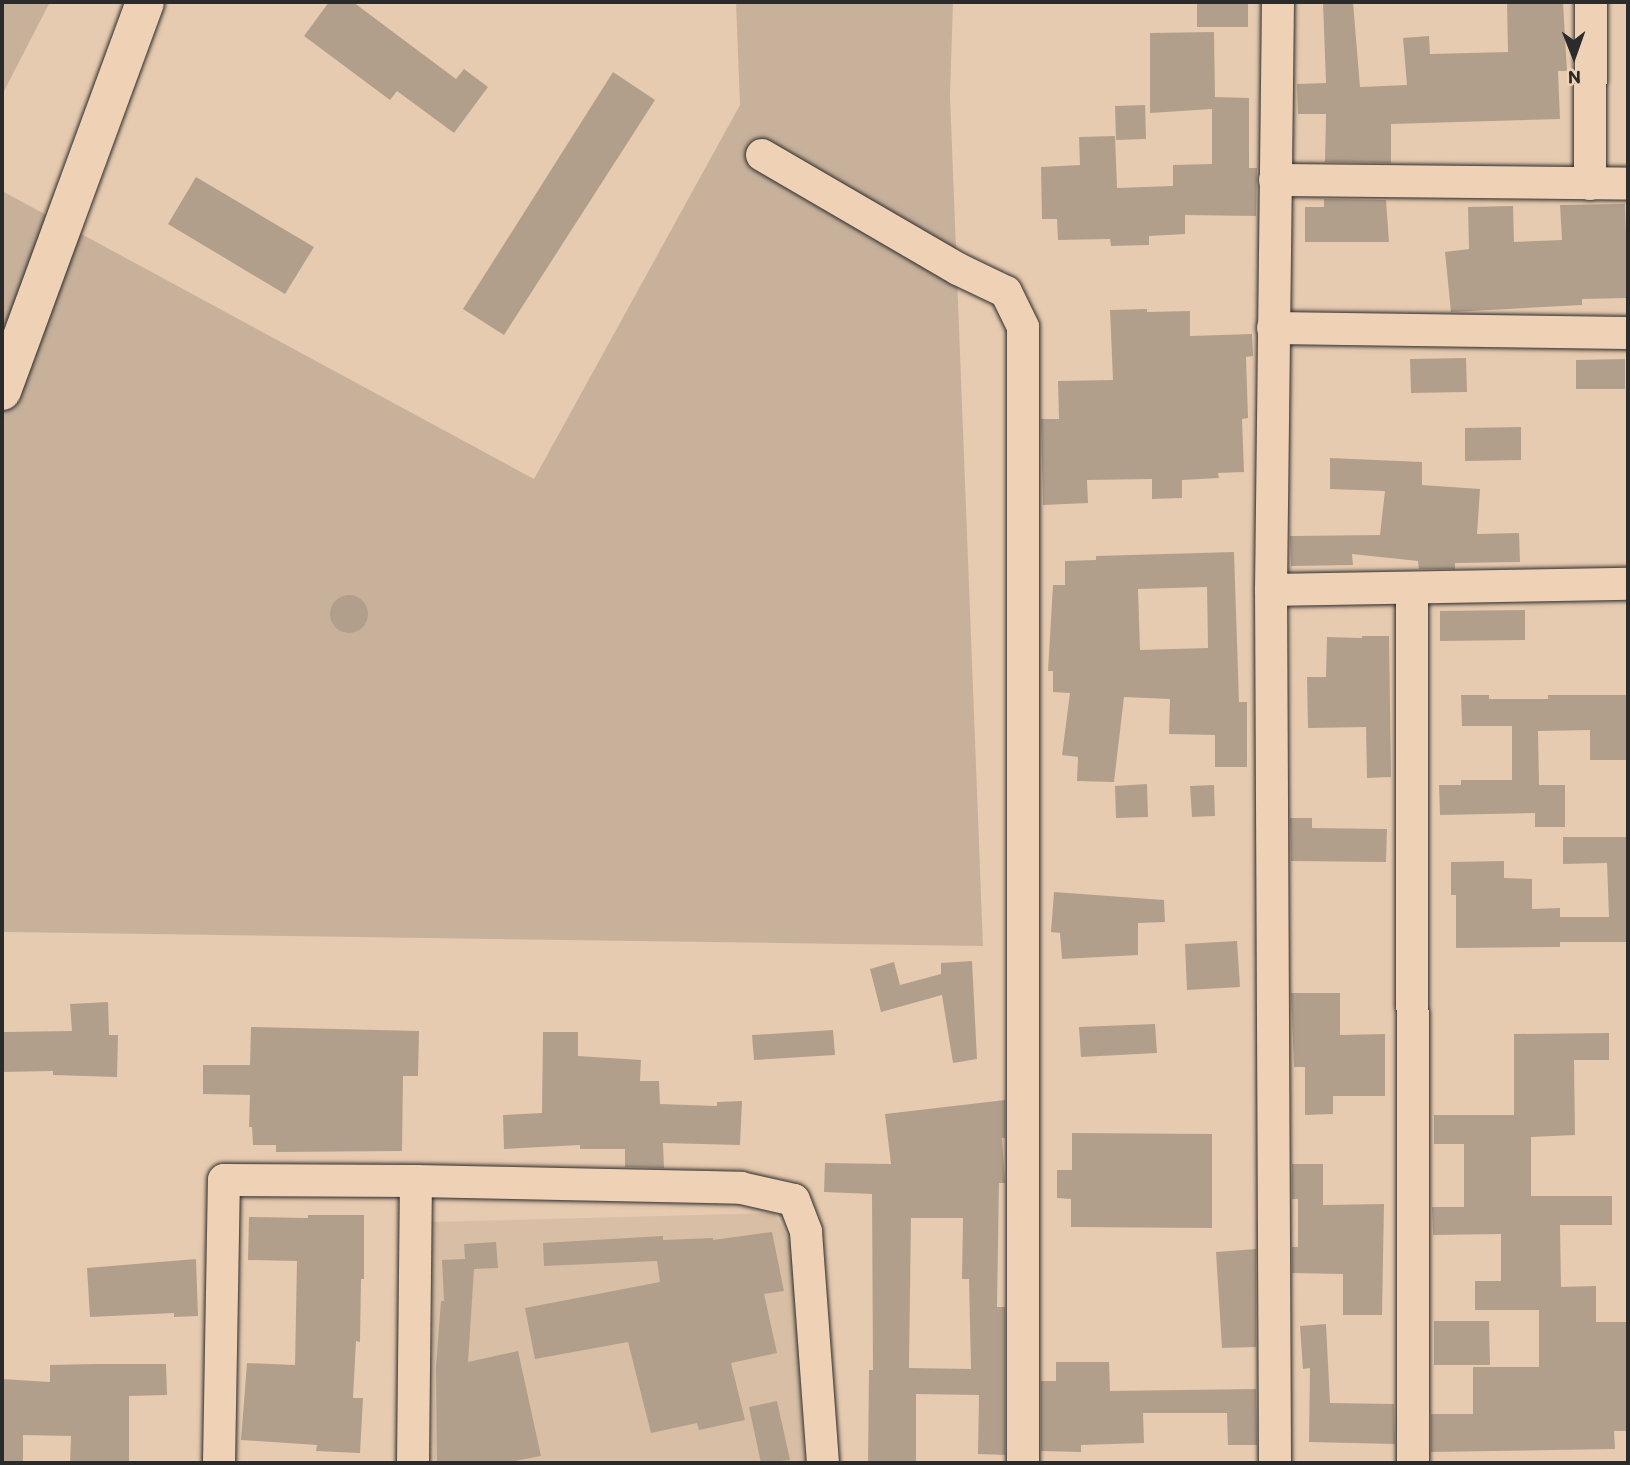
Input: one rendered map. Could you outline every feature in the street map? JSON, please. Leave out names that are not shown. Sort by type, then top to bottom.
[{"type":"street","points":[[2,391],[145,2]]},
{"type":"street","points":[[1275,1463],[1271,590],[1278,2]]},
{"type":"street","points":[[1590,184],[1591,2]]},
{"type":"street","points":[[762,155],[957,269],[1006,292],[1023,327],[1023,1463]]},
{"type":"street","points":[[1275,180],[1628,184]]},
{"type":"street","points":[[1273,328],[1628,332]]},
{"type":"street","points":[[1271,590],[1412,590],[1628,584]]},
{"type":"street","points":[[1412,590],[1413,1463]]},
{"type":"street","points":[[219,1463],[224,1180],[741,1188],[794,1200],[806,1231],[823,1463]]},
{"type":"street","points":[[413,1463],[416,1181]]},
{"type":"shaded area","points":[[2,2],[50,2],[2,95]]},
{"type":"shaded area","points":[[736,2],[953,2],[950,95],[983,946],[2,932],[2,191],[534,479],[740,105]]},
{"type":"shaded area","points":[[774,1213],[793,1247],[804,1463],[434,1463],[432,1222]]},
{"type":"building","points":[[329,2],[353,2],[456,79],[464,69],[488,87],[454,133],[397,91],[390,100],[304,36]]},
{"type":"building","points":[[1197,2],[1248,2],[1248,27],[1197,27]]},
{"type":"building","points":[[1323,2],[1353,2],[1360,87],[1407,85],[1403,38],[1429,36],[1430,54],[1508,52],[1507,2],[1563,2],[1567,71],[1558,71],[1560,119],[1391,124],[1391,163],[1325,162],[1326,114],[1298,114],[1297,84],[1326,83]]},
{"type":"building","points":[[1214,32],[1215,97],[1249,98],[1249,168],[1257,168],[1256,216],[1185,215],[1185,234],[1149,236],[1149,245],[1111,246],[1110,239],[1058,240],[1057,219],[1042,219],[1041,167],[1080,165],[1079,137],[1115,136],[1117,188],[1173,186],[1173,165],[1212,164],[1212,109],[1150,113],[1150,33]]},
{"type":"building","points":[[613,72],[655,100],[504,335],[463,309]]},
{"type":"building","points":[[1145,105],[1146,139],[1116,140],[1115,106]]},
{"type":"building","points":[[196,177],[314,247],[285,294],[168,224]]},
{"type":"building","points":[[1324,199],[1386,200],[1389,242],[1305,242],[1305,207],[1324,207]]},
{"type":"building","points":[[1625,204],[1628,298],[1582,299],[1582,305],[1451,312],[1445,252],[1469,249],[1468,207],[1513,206],[1514,242],[1562,240],[1560,205]]},
{"type":"building","points":[[1147,309],[1147,312],[1190,311],[1190,336],[1252,334],[1253,356],[1246,357],[1248,418],[1242,419],[1244,472],[1218,473],[1219,478],[1182,480],[1182,498],[1152,499],[1152,479],[1087,480],[1088,503],[1043,505],[1041,419],[1059,419],[1058,381],[1113,380],[1110,310]]},
{"type":"building","points":[[1466,358],[1467,392],[1411,393],[1410,359]]},
{"type":"building","points":[[1625,359],[1625,389],[1576,389],[1576,360]]},
{"type":"building","points":[[1521,427],[1521,460],[1465,461],[1465,428]]},
{"type":"building","points":[[1330,458],[1422,462],[1422,485],[1480,489],[1477,534],[1519,533],[1520,562],[1455,563],[1455,569],[1419,569],[1418,561],[1352,554],[1353,565],[1291,566],[1290,536],[1380,535],[1385,491],[1330,489]]},
{"type":"building","points":[[1234,552],[1239,702],[1247,702],[1247,767],[1215,767],[1215,735],[1169,734],[1170,699],[1124,697],[1114,782],[1077,781],[1078,757],[1062,755],[1070,693],[1053,692],[1053,671],[1048,671],[1053,585],[1065,585],[1065,561],[1096,560],[1096,556]],"holes":[[[1207,587],[1208,648],[1140,650],[1138,589]]]},
{"type":"building","points":[[349,595],[362,601],[368,614],[362,627],[349,633],[336,627],[330,614],[336,601]]},
{"type":"building","points":[[1525,610],[1525,640],[1440,641],[1440,611]]},
{"type":"building","points":[[1389,636],[1391,777],[1367,778],[1366,727],[1308,728],[1307,677],[1326,677],[1327,637]]},
{"type":"building","points":[[1461,695],[1489,695],[1489,699],[1548,699],[1548,695],[1628,695],[1628,760],[1590,760],[1590,730],[1538,731],[1539,785],[1565,785],[1565,827],[1535,827],[1535,813],[1440,815],[1439,785],[1461,785],[1461,780],[1512,780],[1512,726],[1462,726]]},
{"type":"building","points":[[1147,784],[1148,817],[1116,818],[1115,786]]},
{"type":"building","points":[[1214,785],[1215,816],[1192,817],[1190,786]]},
{"type":"building","points":[[1290,818],[1312,818],[1312,828],[1387,829],[1386,862],[1291,861]]},
{"type":"building","points":[[1563,837],[1628,837],[1628,942],[1560,942],[1560,947],[1456,948],[1456,895],[1451,895],[1451,862],[1504,861],[1504,878],[1532,879],[1532,909],[1560,908],[1560,917],[1609,917],[1607,863],[1563,864]]},
{"type":"building","points":[[1054,892],[1164,900],[1165,922],[1138,923],[1138,955],[1062,959],[1060,933],[1051,932]]},
{"type":"building","points":[[1237,941],[1240,987],[1187,990],[1185,944]]},
{"type":"building","points":[[972,961],[977,1059],[953,1063],[942,995],[881,1012],[870,969],[894,962],[900,985],[941,974],[941,963]]},
{"type":"building","points":[[1291,993],[1340,993],[1340,1035],[1385,1034],[1385,1096],[1333,1096],[1333,1114],[1305,1115],[1305,1067],[1294,1067]]},
{"type":"building","points":[[108,1002],[109,1035],[118,1035],[117,1077],[53,1075],[53,1071],[2,1072],[2,1032],[72,1031],[70,1004]]},
{"type":"building","points":[[1155,1024],[1157,1053],[1081,1057],[1079,1027]]},
{"type":"building","points":[[251,1027],[419,1031],[418,1076],[403,1076],[402,1151],[276,1152],[276,1145],[253,1145],[252,1127],[249,1127],[250,1095],[203,1094],[203,1065],[250,1065]]},
{"type":"building","points":[[833,1030],[835,1055],[754,1060],[752,1035]]},
{"type":"building","points":[[543,1032],[578,1032],[578,1056],[641,1060],[640,1081],[659,1081],[660,1104],[717,1106],[717,1102],[742,1101],[740,1145],[663,1143],[664,1168],[625,1167],[625,1149],[580,1149],[580,1145],[504,1149],[503,1115],[542,1113]]},
{"type":"building","points":[[1609,1033],[1609,1060],[1574,1060],[1575,1135],[1531,1137],[1531,1196],[1612,1196],[1612,1225],[1560,1225],[1561,1287],[1596,1286],[1596,1322],[1628,1322],[1628,1431],[1614,1431],[1615,1449],[1431,1452],[1431,1414],[1473,1414],[1473,1367],[1539,1367],[1539,1310],[1475,1310],[1475,1281],[1501,1281],[1501,1234],[1433,1235],[1432,1207],[1464,1207],[1464,1144],[1434,1144],[1434,1115],[1514,1115],[1514,1034]]},
{"type":"building","points":[[1005,1100],[1005,1138],[1002,1138],[1005,1183],[999,1183],[997,1307],[1005,1307],[1005,1455],[978,1454],[979,1395],[916,1394],[916,1463],[868,1463],[869,1370],[873,1370],[872,1194],[824,1192],[825,1163],[891,1164],[885,1114]],"holes":[[[911,1218],[963,1218],[962,1279],[969,1279],[971,1369],[909,1368]]]},
{"type":"building","points":[[1072,1133],[1212,1134],[1212,1228],[1071,1227],[1071,1199],[1057,1198],[1057,1170],[1072,1170]]},
{"type":"building","points":[[1292,1164],[1323,1164],[1323,1205],[1384,1204],[1382,1315],[1343,1315],[1343,1274],[1292,1273],[1292,1247],[1298,1247],[1298,1199],[1292,1199]]},
{"type":"building","points":[[308,1215],[364,1215],[364,1279],[361,1279],[360,1342],[356,1341],[353,1398],[363,1398],[360,1453],[316,1451],[317,1445],[241,1440],[247,1363],[295,1365],[297,1261],[248,1260],[249,1217],[308,1218]]},
{"type":"building","points":[[772,1232],[784,1291],[764,1294],[777,1353],[731,1363],[745,1420],[699,1430],[697,1423],[651,1433],[628,1342],[535,1359],[525,1308],[660,1282],[657,1261],[544,1266],[543,1243],[663,1236],[663,1240],[713,1240]]},
{"type":"building","points":[[496,1242],[498,1268],[474,1269],[468,1362],[518,1351],[541,1456],[504,1463],[437,1463],[436,1367],[441,1301],[444,1301],[442,1260],[465,1259],[464,1244]]},
{"type":"building","points":[[1256,1249],[1256,1347],[1222,1348],[1216,1252]]},
{"type":"building","points":[[196,1259],[198,1316],[174,1317],[174,1313],[90,1317],[87,1268]]},
{"type":"building","points":[[1434,1321],[1489,1321],[1490,1365],[1434,1365]]},
{"type":"building","points":[[1326,1324],[1330,1403],[1394,1404],[1395,1444],[1309,1442],[1310,1368],[1303,1369],[1300,1326]]},
{"type":"building","points":[[1056,1362],[1109,1362],[1110,1391],[1256,1389],[1257,1445],[1228,1445],[1227,1413],[1143,1413],[1144,1443],[1081,1445],[1081,1452],[1041,1451],[1041,1381],[1056,1381]]},
{"type":"building","points":[[166,1364],[167,1395],[129,1396],[129,1463],[70,1463],[71,1436],[23,1435],[23,1463],[2,1463],[2,1379],[50,1382],[50,1365]]},
{"type":"building","points":[[777,1401],[790,1460],[761,1463],[749,1407]]}]
